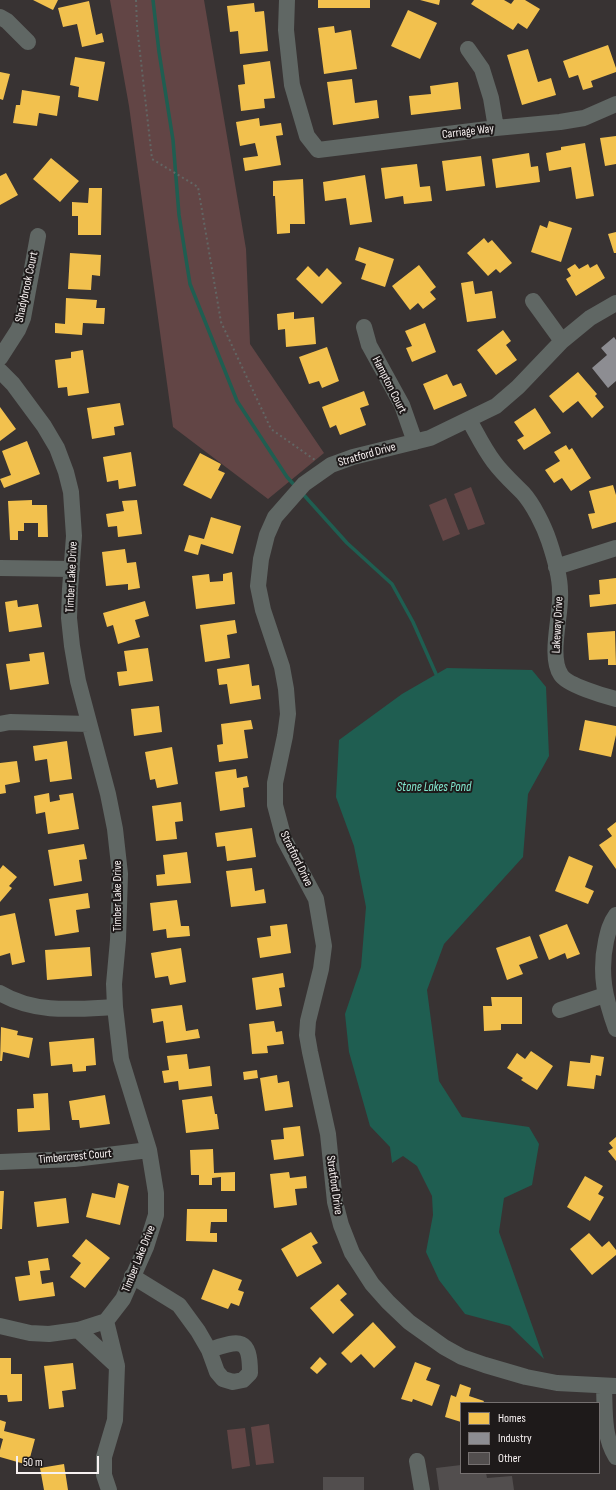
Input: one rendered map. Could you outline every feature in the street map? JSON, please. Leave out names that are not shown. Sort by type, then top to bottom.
[{"type":"street","name":"Carriage Way","points":[[287,0],[286,30],[292,85],[307,136],[318,150],[496,128],[536,125],[584,118],[616,104]]},
{"type":"street","points":[[0,17],[7,21],[28,42]]},
{"type":"street","points":[[468,49],[482,69],[491,98],[496,128]]},
{"type":"street","name":"Shadybrook Court","points":[[0,358],[18,330],[23,318],[38,236]]},
{"type":"street","points":[[533,301],[562,341]]},
{"type":"street","name":"Stratford Drive","points":[[610,1386],[557,1383],[526,1377],[462,1357],[444,1348],[409,1322],[388,1302],[372,1284],[352,1253],[341,1225],[335,1202],[328,1134],[310,1052],[308,1035],[308,1021],[321,969],[324,946],[316,899],[284,839],[275,805],[275,784],[288,714],[286,688],[282,667],[263,610],[258,586],[261,559],[267,535],[275,517],[298,490],[326,468],[352,458],[430,438],[496,406],[518,387],[562,341],[590,318],[616,303]]},
{"type":"street","name":"Hampton Court","points":[[364,327],[369,346],[402,405],[415,442]]},
{"type":"street","name":"Timber Lake Drive","points":[[0,371],[13,384],[44,426],[57,448],[66,472],[71,492],[74,529],[70,589],[70,625],[78,681],[108,794],[115,829],[120,874],[118,940],[114,984],[121,1059],[149,1150],[156,1193],[156,1215],[146,1247],[123,1299],[106,1321]]},
{"type":"street","name":"Lakeway Drive","points":[[469,420],[493,462],[524,494],[538,516],[549,540],[560,590],[556,653],[561,676],[568,681],[599,694],[616,699]]},
{"type":"street","points":[[556,567],[616,548]]},
{"type":"street","points":[[0,568],[72,569]]},
{"type":"street","points":[[0,724],[10,722],[89,724]]},
{"type":"street","points":[[616,915],[608,929],[603,956],[603,986],[616,1029]]},
{"type":"street","points":[[0,993],[10,1000],[42,1008],[60,1010],[115,1007]]},
{"type":"street","points":[[560,1010],[605,995]]},
{"type":"street","name":"Timbercrest Court","points":[[0,1162],[74,1159],[149,1150]]},
{"type":"street","points":[[132,1276],[179,1305],[198,1331],[209,1350]]},
{"type":"street","points":[[0,1326],[30,1333],[49,1334],[78,1330],[106,1321],[117,1366],[115,1420],[104,1457],[104,1475],[109,1490]]},
{"type":"street","points":[[78,1330],[117,1366]]},
{"type":"street","points":[[610,1386],[606,1432],[616,1457]]},
{"type":"street","points":[[417,1461],[422,1490]]},
{"type":"path","points":[[136,0],[137,26],[152,159],[198,187],[221,322],[271,429],[326,468]]},
{"type":"shaded area","points":[[110,0],[204,0],[246,249],[250,344],[324,453],[268,499],[173,427],[129,106]]},
{"type":"shaded area","points":[[471,487],[485,524],[468,530],[454,494]]},
{"type":"shaded area","points":[[446,498],[460,534],[443,541],[429,505]]},
{"type":"shaded area","points":[[269,1424],[274,1463],[256,1465],[251,1427]]},
{"type":"shaded area","points":[[245,1428],[250,1466],[232,1469],[227,1430]]},
{"type":"water","name":"Stone Lakes Pond","points":[[447,668],[532,670],[546,687],[549,756],[528,794],[523,857],[444,944],[427,990],[439,1081],[462,1117],[529,1127],[539,1144],[532,1185],[504,1198],[499,1232],[544,1359],[510,1326],[465,1314],[439,1280],[426,1252],[433,1215],[432,1196],[417,1166],[403,1156],[392,1163],[390,1147],[370,1126],[349,1052],[345,1014],[361,967],[366,907],[354,846],[336,797],[339,740],[402,694]]},
{"type":"building: Homes","points":[[33,0],[58,0],[53,10]]},
{"type":"building: Homes","points":[[318,0],[370,0],[370,8],[318,8]]},
{"type":"building: Homes","points":[[420,0],[440,0],[439,5]]},
{"type":"building: Homes","points":[[474,0],[504,0],[511,4],[514,0],[525,0],[540,9],[527,29],[518,23],[513,30],[471,4]]},
{"type":"building: Homes","points":[[89,1],[96,35],[102,33],[104,42],[82,47],[77,24],[63,27],[58,8]]},
{"type":"building: Homes","points":[[254,3],[255,12],[264,11],[268,51],[240,54],[238,31],[230,32],[227,6]]},
{"type":"building: Homes","points":[[408,10],[437,23],[420,59],[391,46]]},
{"type":"building: Homes","points":[[334,26],[335,33],[351,30],[357,69],[324,74],[318,28]]},
{"type":"building: Homes","points":[[608,45],[616,72],[591,81],[593,87],[583,90],[578,75],[569,78],[563,61]]},
{"type":"building: Homes","points":[[528,49],[538,82],[551,78],[556,95],[522,105],[507,55]]},
{"type":"building: Homes","points":[[75,57],[105,62],[98,101],[78,97],[79,87],[70,85]]},
{"type":"building: Homes","points":[[270,61],[275,98],[264,99],[265,108],[241,111],[238,85],[245,84],[243,65]]},
{"type":"building: Homes","points":[[0,72],[10,74],[3,100],[0,99]]},
{"type":"building: Homes","points":[[352,79],[355,103],[377,100],[379,118],[333,125],[327,82]]},
{"type":"building: Homes","points":[[458,82],[461,109],[411,115],[409,96],[431,94],[430,86]]},
{"type":"building: Homes","points":[[22,90],[60,96],[57,116],[39,113],[37,126],[13,123],[16,105],[20,105]]},
{"type":"building: Homes","points":[[259,118],[260,126],[281,123],[283,135],[276,136],[281,165],[245,171],[243,158],[258,156],[255,143],[240,146],[236,122]]},
{"type":"building: Homes","points":[[616,136],[616,164],[605,166],[600,138]]},
{"type":"building: Homes","points":[[585,143],[594,196],[576,199],[571,167],[549,171],[546,153],[561,150],[561,147]]},
{"type":"building: Homes","points":[[529,153],[531,167],[538,166],[540,182],[496,188],[492,159]]},
{"type":"building: Homes","points":[[481,156],[485,186],[446,191],[442,161]]},
{"type":"building: Homes","points":[[51,158],[79,181],[60,202],[33,179]]},
{"type":"building: Homes","points":[[417,164],[420,187],[430,186],[432,201],[404,204],[403,196],[385,199],[381,168]]},
{"type":"building: Homes","points":[[6,173],[18,195],[0,205],[0,176]]},
{"type":"building: Homes","points":[[365,175],[372,222],[350,225],[346,198],[325,201],[323,182]]},
{"type":"building: Homes","points":[[303,179],[305,224],[290,224],[290,233],[277,234],[273,181]]},
{"type":"building: Homes","points":[[89,188],[102,188],[101,235],[78,235],[78,216],[72,216],[72,202],[88,203]]},
{"type":"building: Homes","points":[[549,221],[572,228],[561,262],[531,252],[540,225],[547,228]]},
{"type":"building: Homes","points":[[616,232],[616,253],[614,253],[608,234]]},
{"type":"building: Homes","points":[[484,238],[488,243],[492,240],[512,263],[500,273],[496,269],[488,276],[467,253]]},
{"type":"building: Homes","points":[[359,247],[394,259],[385,287],[361,279],[366,264],[355,260]]},
{"type":"building: Homes","points":[[70,253],[101,255],[100,276],[92,275],[91,290],[68,289]]},
{"type":"building: Homes","points":[[575,264],[579,269],[588,264],[590,268],[597,264],[605,278],[576,296],[566,279],[571,276],[567,269]]},
{"type":"building: Homes","points":[[419,265],[436,287],[430,292],[436,299],[423,309],[418,303],[410,310],[392,286]]},
{"type":"building: Homes","points":[[308,266],[319,277],[327,268],[342,283],[322,304],[296,279]]},
{"type":"building: Homes","points":[[473,281],[475,294],[492,291],[496,318],[467,322],[461,283]]},
{"type":"building: Homes","points":[[66,298],[97,300],[96,308],[105,308],[104,324],[83,323],[82,335],[55,333],[55,323],[65,324]]},
{"type":"building: Homes","points":[[294,312],[294,319],[314,317],[316,344],[286,347],[285,329],[278,330],[277,314]]},
{"type":"building: Homes","points":[[425,323],[436,352],[412,362],[406,348],[412,346],[405,331]]},
{"type":"building: Homes","points":[[503,330],[511,341],[506,345],[517,360],[496,375],[477,350]]},
{"type":"building: Homes","points":[[327,347],[339,381],[322,388],[319,381],[309,384],[299,357]]},
{"type":"building: Homes","points":[[83,350],[89,393],[68,396],[67,387],[58,388],[55,360],[71,358],[71,352]]},
{"type":"building: Homes","points":[[578,372],[597,394],[595,396],[604,407],[592,418],[578,401],[563,413],[549,396]]},
{"type":"building: Homes","points":[[447,374],[453,386],[461,383],[467,396],[434,410],[423,384]]},
{"type":"building: Homes","points":[[364,391],[369,405],[360,408],[366,425],[340,435],[336,425],[330,428],[322,407]]},
{"type":"building: Homes","points":[[120,403],[124,425],[114,427],[115,435],[92,439],[87,408]]},
{"type":"building: Homes","points":[[0,407],[16,429],[0,441]]},
{"type":"building: Homes","points":[[535,408],[551,433],[524,450],[517,440],[524,436],[514,422]]},
{"type":"building: Homes","points":[[27,441],[40,474],[4,488],[0,479],[11,475],[2,451]]},
{"type":"building: Homes","points":[[566,445],[569,450],[572,448],[591,478],[571,491],[562,478],[554,483],[545,470],[560,461],[554,452]]},
{"type":"building: Homes","points":[[131,452],[136,486],[119,489],[118,480],[107,482],[103,457]]},
{"type":"building: Homes","points":[[200,453],[221,464],[218,470],[225,473],[211,499],[183,485]]},
{"type":"building: Homes","points":[[613,485],[616,495],[616,522],[592,529],[588,514],[595,513],[589,491]]},
{"type":"building: Homes","points":[[32,500],[32,505],[47,505],[48,537],[38,537],[38,523],[24,523],[24,531],[18,531],[18,540],[10,540],[8,501]]},
{"type":"building: Homes","points":[[137,500],[142,534],[118,537],[117,526],[108,527],[106,514],[124,511],[122,501]]},
{"type":"building: Homes","points":[[211,517],[241,526],[233,554],[201,544],[198,555],[184,551],[189,535],[204,539]]},
{"type":"building: Homes","points":[[125,549],[127,563],[136,562],[140,588],[128,590],[128,584],[106,586],[102,552]]},
{"type":"building: Homes","points":[[232,572],[235,604],[196,609],[192,576],[209,574],[210,582],[223,581],[223,574]]},
{"type":"building: Homes","points":[[616,578],[616,604],[590,607],[589,595],[600,594],[599,580]]},
{"type":"building: Homes","points":[[17,600],[18,607],[38,604],[42,627],[9,632],[5,602]]},
{"type":"building: Homes","points":[[145,601],[149,616],[135,620],[140,637],[118,644],[113,625],[107,627],[103,613]]},
{"type":"building: Homes","points":[[235,620],[237,633],[227,635],[230,658],[205,662],[200,625]]},
{"type":"building: Homes","points":[[615,631],[616,665],[608,665],[608,659],[589,660],[587,633]]},
{"type":"building: Homes","points":[[148,648],[153,681],[119,686],[117,672],[127,671],[124,651]]},
{"type":"building: Homes","points":[[44,652],[49,684],[10,690],[6,664],[30,661],[29,654]]},
{"type":"building: Homes","points":[[249,664],[252,686],[259,685],[261,699],[230,704],[227,684],[219,685],[217,669]]},
{"type":"building: Homes","points":[[159,706],[162,732],[134,736],[131,709]]},
{"type":"building: Homes","points":[[251,720],[253,729],[244,730],[248,758],[219,762],[217,745],[223,744],[221,724]]},
{"type":"building: Homes","points":[[585,720],[616,726],[616,735],[611,757],[579,750]]},
{"type":"building: Homes","points":[[67,741],[72,779],[50,782],[47,759],[35,761],[33,746]]},
{"type":"building: Homes","points":[[172,747],[178,784],[157,788],[155,779],[150,780],[145,752]]},
{"type":"building: Homes","points":[[17,761],[20,782],[5,785],[6,793],[0,794],[0,763]]},
{"type":"building: Homes","points":[[236,769],[237,778],[247,776],[249,787],[243,788],[245,807],[220,811],[215,772]]},
{"type":"building: Homes","points":[[49,793],[50,802],[60,800],[59,795],[73,793],[79,829],[48,834],[45,812],[36,814],[34,796]]},
{"type":"building: Homes","points":[[181,802],[183,821],[175,822],[177,839],[156,841],[152,806]]},
{"type":"building: Homes","points":[[616,822],[616,869],[599,845],[612,836],[607,829]]},
{"type":"building: Homes","points":[[252,828],[256,857],[227,861],[225,846],[217,847],[215,833]]},
{"type":"building: Homes","points":[[84,844],[87,859],[79,860],[82,881],[54,886],[48,850]]},
{"type":"building: Homes","points":[[187,852],[191,883],[157,886],[156,875],[165,874],[163,855]]},
{"type":"building: Homes","points":[[569,856],[593,866],[585,887],[594,891],[588,904],[555,891]]},
{"type":"building: Homes","points":[[3,865],[17,877],[9,886],[12,888],[0,902],[0,869]]},
{"type":"building: Homes","points":[[252,868],[255,891],[264,889],[266,903],[231,907],[226,871]]},
{"type":"building: Homes","points":[[88,893],[90,908],[76,910],[79,932],[55,936],[49,899]]},
{"type":"building: Homes","points":[[177,900],[181,926],[189,926],[190,936],[167,938],[166,929],[153,931],[150,903]]},
{"type":"building: Homes","points":[[15,913],[25,962],[12,965],[10,953],[0,956],[0,916]]},
{"type":"building: Homes","points":[[287,924],[291,953],[260,958],[257,938],[271,936],[270,926]]},
{"type":"building: Homes","points":[[567,924],[580,954],[567,959],[565,953],[549,960],[539,935]]},
{"type":"building: Homes","points":[[530,936],[538,958],[519,965],[523,974],[507,980],[496,948]]},
{"type":"building: Homes","points":[[90,947],[92,976],[47,980],[45,950]]},
{"type":"building: Homes","points":[[181,948],[186,982],[170,985],[168,976],[155,978],[151,953]]},
{"type":"building: Homes","points":[[283,973],[285,987],[279,988],[282,1006],[256,1010],[252,978]]},
{"type":"building: Homes","points":[[491,997],[522,997],[522,1024],[501,1024],[501,1030],[484,1031],[483,1006],[492,1006]]},
{"type":"building: Homes","points":[[182,1005],[186,1031],[198,1029],[200,1038],[166,1043],[163,1021],[153,1023],[151,1009]]},
{"type":"building: Homes","points":[[274,1021],[276,1032],[282,1031],[284,1044],[267,1046],[268,1053],[252,1054],[249,1024]]},
{"type":"building: Homes","points":[[1,1027],[18,1031],[17,1035],[33,1038],[29,1058],[3,1052],[2,1061],[0,1061]]},
{"type":"building: Homes","points":[[94,1038],[96,1065],[86,1066],[86,1071],[73,1072],[72,1064],[51,1066],[49,1042]]},
{"type":"building: Homes","points":[[531,1051],[553,1066],[537,1090],[521,1080],[523,1078],[507,1068],[517,1053],[525,1059]]},
{"type":"building: Homes","points":[[187,1054],[189,1069],[210,1066],[212,1086],[179,1090],[178,1081],[164,1083],[162,1071],[169,1070],[167,1056]]},
{"type":"building: Homes","points":[[591,1055],[604,1057],[601,1076],[596,1075],[594,1089],[567,1086],[570,1061],[590,1063]]},
{"type":"building: Homes","points":[[257,1070],[258,1078],[244,1080],[243,1072]]},
{"type":"building: Homes","points":[[277,1075],[278,1083],[289,1081],[293,1107],[265,1111],[260,1078]]},
{"type":"building: Homes","points":[[48,1093],[50,1130],[18,1132],[17,1109],[34,1108],[33,1094]]},
{"type":"building: Homes","points":[[105,1095],[110,1124],[80,1128],[79,1120],[72,1120],[69,1101]]},
{"type":"building: Homes","points":[[212,1096],[219,1129],[186,1133],[182,1100]]},
{"type":"building: Homes","points":[[300,1126],[304,1156],[274,1160],[271,1140],[284,1139],[283,1128]]},
{"type":"building: Homes","points":[[616,1137],[616,1161],[608,1151],[613,1148],[609,1143]]},
{"type":"building: Homes","points":[[213,1149],[214,1173],[235,1172],[235,1191],[221,1191],[221,1177],[212,1178],[212,1185],[199,1185],[199,1175],[191,1175],[190,1150]]},
{"type":"building: Homes","points":[[289,1172],[290,1178],[306,1176],[307,1188],[295,1189],[297,1205],[274,1208],[270,1174]]},
{"type":"building: Homes","points":[[585,1176],[603,1186],[598,1194],[604,1197],[590,1221],[567,1207]]},
{"type":"building: Homes","points":[[118,1183],[129,1186],[120,1225],[86,1217],[92,1193],[115,1198]]},
{"type":"building: Homes","points":[[0,1191],[4,1191],[2,1229],[0,1229]]},
{"type":"building: Homes","points":[[66,1198],[69,1223],[37,1227],[34,1202]]},
{"type":"building: Homes","points":[[187,1209],[227,1209],[227,1222],[211,1222],[210,1233],[217,1233],[217,1242],[186,1241]]},
{"type":"building: Homes","points":[[311,1232],[318,1243],[312,1246],[322,1263],[297,1277],[281,1249]]},
{"type":"building: Homes","points":[[589,1233],[602,1247],[609,1241],[616,1250],[616,1255],[592,1275],[570,1249]]},
{"type":"building: Homes","points":[[86,1239],[110,1258],[85,1288],[70,1277],[81,1263],[72,1256]]},
{"type":"building: Homes","points":[[48,1258],[50,1270],[40,1271],[42,1284],[53,1282],[55,1296],[19,1301],[15,1277],[30,1275],[28,1261]]},
{"type":"building: Homes","points":[[213,1269],[242,1280],[238,1290],[244,1292],[239,1306],[231,1303],[228,1309],[201,1299]]},
{"type":"building: Homes","points":[[338,1284],[347,1294],[340,1300],[354,1315],[333,1334],[310,1308]]},
{"type":"building: Homes","points":[[373,1322],[396,1347],[374,1368],[361,1354],[351,1363],[341,1353]]},
{"type":"building: Homes","points":[[320,1357],[327,1364],[317,1374],[310,1368]]},
{"type":"building: Homes","points":[[0,1358],[11,1358],[11,1374],[22,1374],[22,1401],[8,1402],[7,1395],[0,1395]]},
{"type":"building: Homes","points":[[415,1362],[431,1368],[426,1380],[440,1385],[432,1406],[413,1399],[412,1402],[401,1399]]},
{"type":"building: Homes","points":[[73,1363],[76,1389],[62,1391],[64,1407],[49,1409],[44,1366]]},
{"type":"building: Homes","points":[[460,1384],[471,1388],[469,1396],[484,1401],[460,1402],[460,1422],[445,1417],[451,1395],[456,1397]]},
{"type":"building: Homes","points":[[0,1420],[6,1422],[4,1431],[35,1439],[28,1465],[0,1457],[3,1439],[0,1438]]},
{"type":"building: Homes","points":[[64,1464],[68,1490],[44,1490],[40,1468]]},
{"type":"building: Industry","points":[[614,337],[616,340],[616,381],[608,388],[592,368],[607,355],[601,348]]},
{"type":"building: Other","points":[[460,1465],[460,1474],[486,1474],[487,1478],[512,1476],[514,1490],[439,1490],[436,1468]]},
{"type":"building: Other","points":[[323,1477],[364,1477],[364,1490],[323,1490]]},
{"type":"waterway","points":[[153,0],[159,52],[173,140],[179,215],[190,284],[237,401],[287,477],[296,487]]},
{"type":"waterway","points":[[302,493],[347,543],[392,584],[413,622],[436,674]]}]
